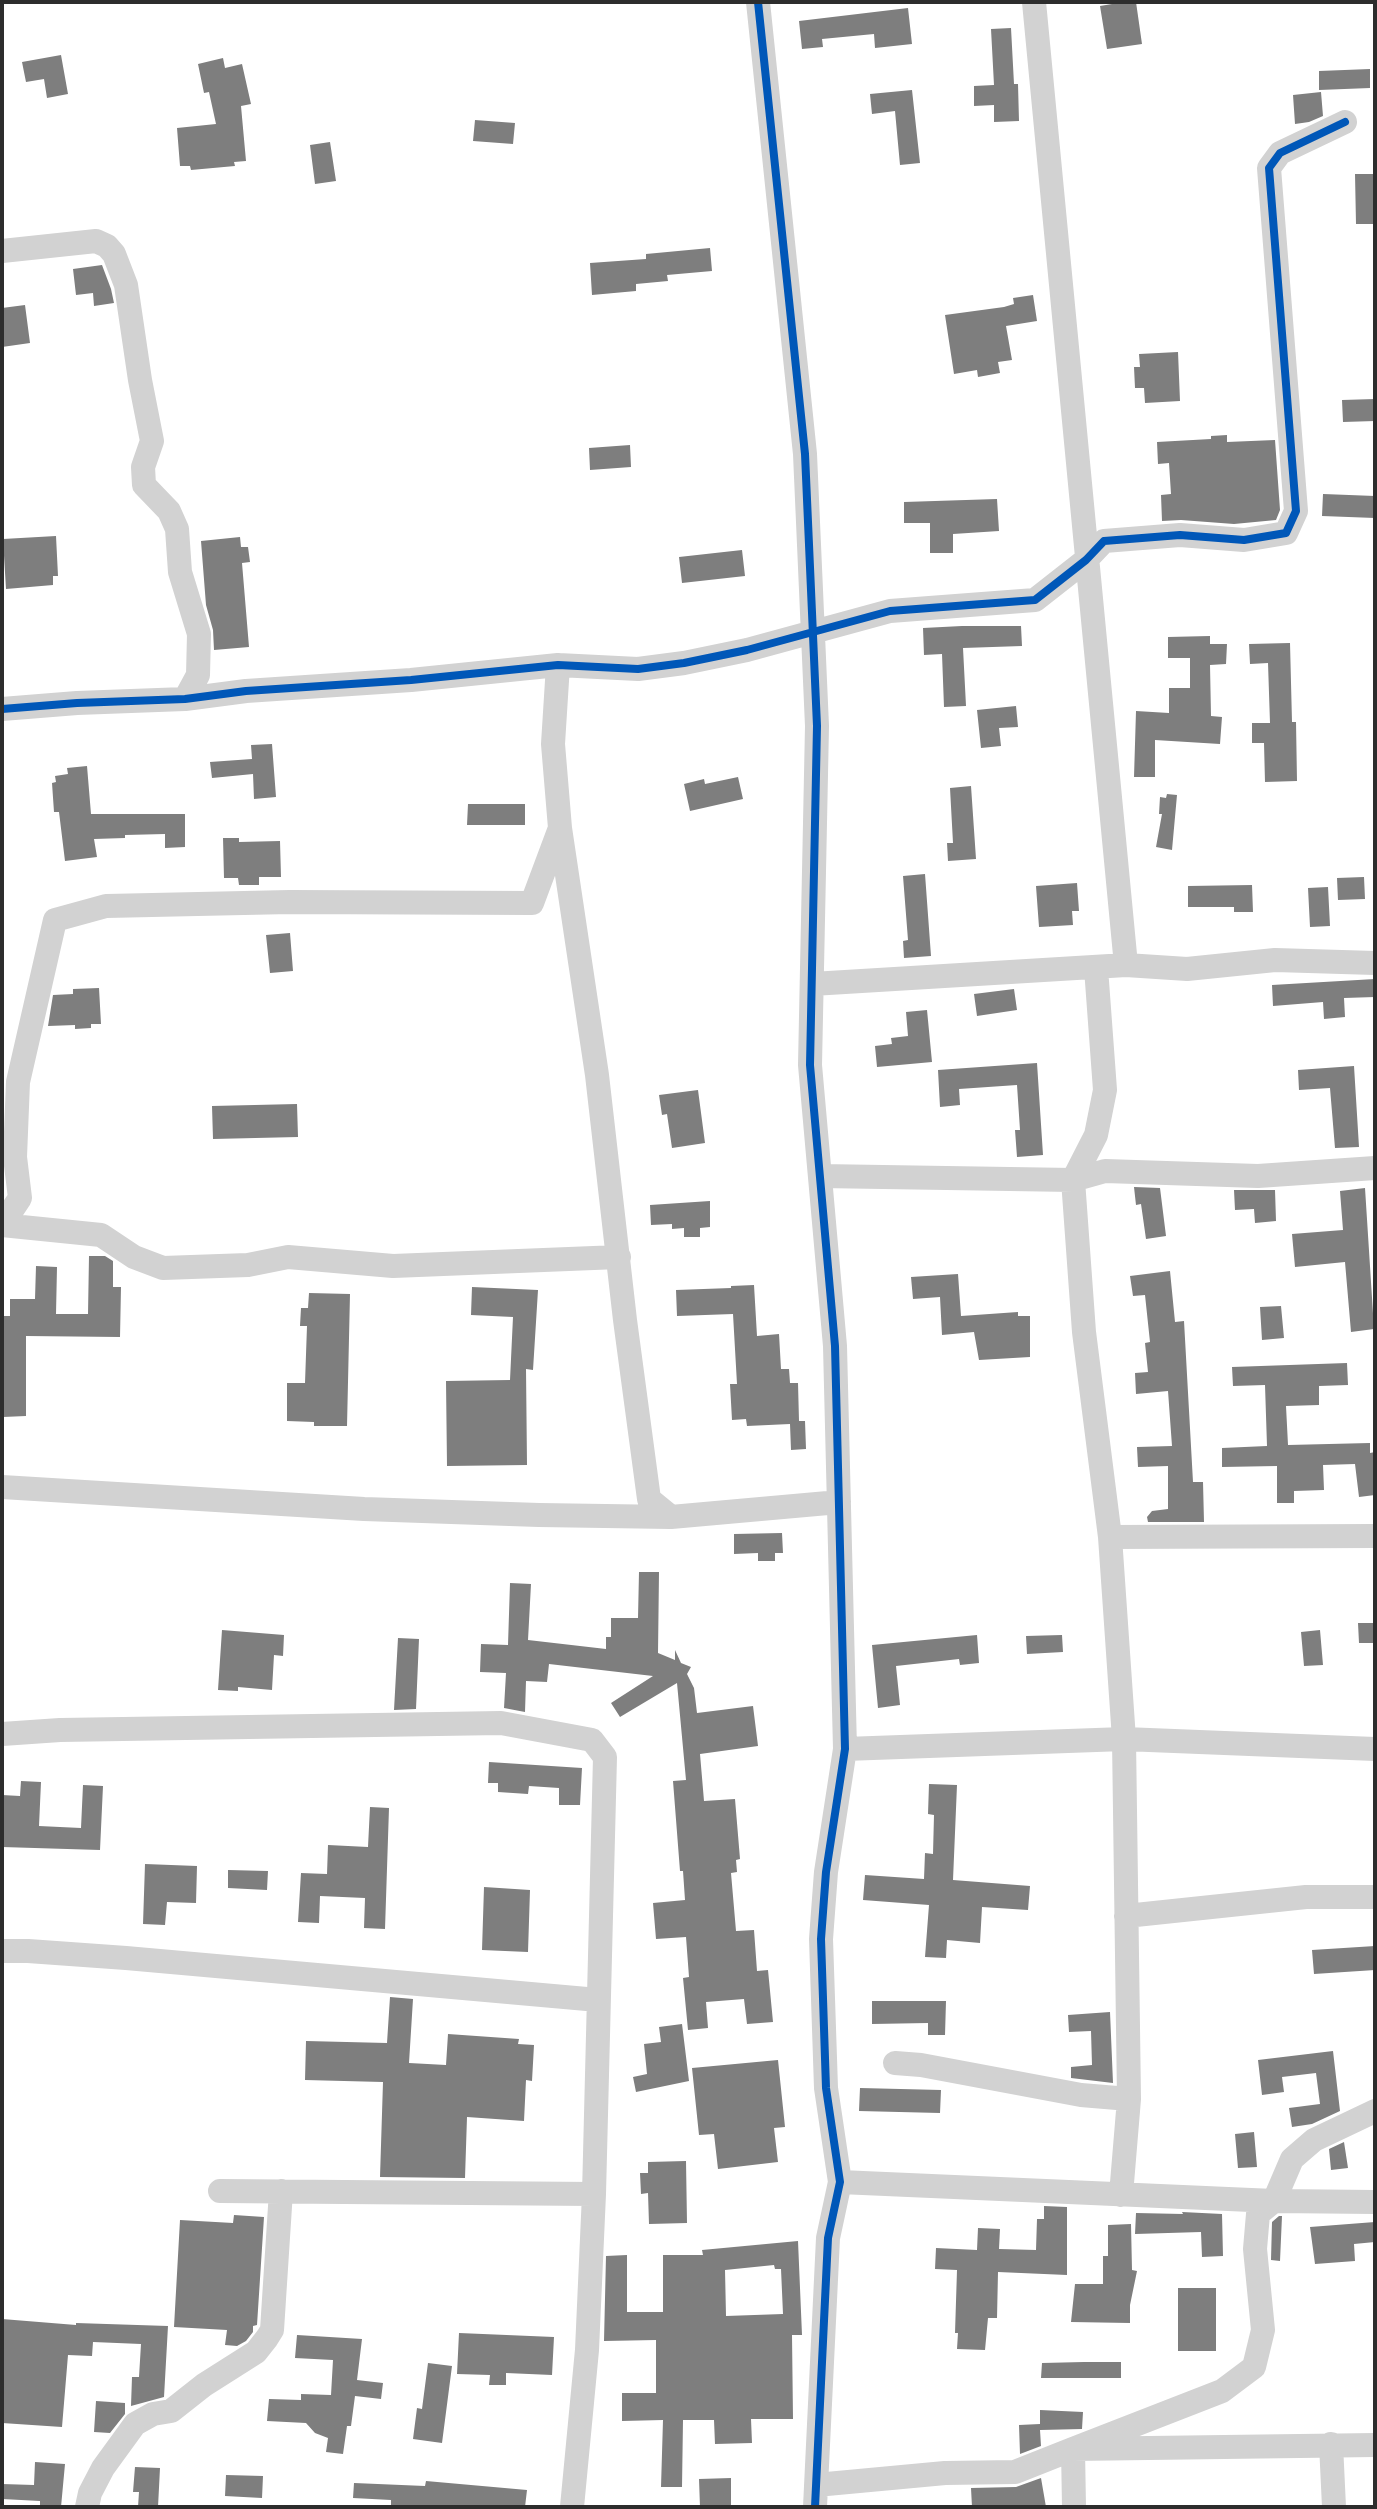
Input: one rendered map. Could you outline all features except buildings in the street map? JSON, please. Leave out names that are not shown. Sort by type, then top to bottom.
[{"type":"street","points":[[758,2],[805,454],[817,726],[810,1065],[835,1346],[845,1749],[826,1872],[821,1939],[826,2088],[840,2182],[828,2238],[816,2496],[945,2473],[1015,2472],[1222,2391],[1254,2367],[1263,2330],[1255,2249],[1258,2214],[1274,2201],[1292,2159],[1314,2140],[1375,2111]]},
{"type":"street","points":[[1034,2],[1126,965]]},
{"type":"street","points":[[2,709],[185,699],[246,691],[411,680],[558,665],[654,667],[747,650],[890,611],[1035,600],[1086,560],[1104,541],[1180,535],[1244,540],[1286,533],[1296,511],[1269,168],[1280,153],[1345,122]]},
{"type":"street","points":[[2,251],[96,241],[114,254],[126,285],[152,441],[143,467],[144,485],[169,511],[177,529],[180,572],[199,634],[198,675],[185,699]]},
{"type":"street","points":[[558,665],[553,744],[560,828],[597,1075],[649,1499],[671,1517]]},
{"type":"street","points":[[560,828],[532,903],[290,902],[106,906],[55,920],[18,1082],[15,1157],[20,1198],[2,1225],[101,1235],[134,1257],[163,1268],[248,1265],[288,1257],[393,1266],[619,1257]]},
{"type":"street","points":[[812,984],[1126,965],[1187,969],[1275,960],[1375,963]]},
{"type":"street","points":[[1096,968],[1105,1090],[1096,1135],[1073,1180],[1084,1332],[1110,1537],[1124,1739],[1129,2099],[1121,2195]]},
{"type":"street","points":[[820,1176],[1073,1180],[1105,1171],[1258,1176],[1375,1168]]},
{"type":"street","points":[[2,1487],[364,1509],[671,1517],[839,1502]]},
{"type":"street","points":[[1110,1537],[1375,1536]]},
{"type":"street","points":[[2,1734],[60,1730],[501,1723],[592,1740],[605,1757],[594,2194],[587,2350],[572,2507]]},
{"type":"street","points":[[845,1749],[1124,1739],[1375,1749]]},
{"type":"street","points":[[1126,1916],[1306,1897],[1375,1897]]},
{"type":"street","points":[[2,1951],[126,1958],[598,2000]]},
{"type":"street","points":[[895,2063],[921,2065],[1081,2095],[1129,2099]]},
{"type":"street","points":[[840,2182],[1274,2201],[1375,2202]]},
{"type":"street","points":[[220,2191],[594,2194]]},
{"type":"street","points":[[87,2507],[90,2493],[103,2468],[135,2424],[153,2414],[171,2411],[204,2385],[256,2352],[272,2330],[281,2191]]},
{"type":"street","points":[[1331,2444],[1334,2507]]},
{"type":"street","points":[[1073,2449],[1375,2445]]},
{"type":"street","points":[[1073,2449],[1074,2507]]},
{"type":"cycle path","points":[[758,2],[805,454],[817,726],[810,1065],[835,1346],[845,1749],[826,1872],[821,1939],[826,2088],[840,2182],[828,2238],[815,2507]]},
{"type":"cycle path","points":[[2,709],[185,699],[246,691],[411,680],[558,665],[638,669],[684,663],[747,650],[890,611],[1035,600],[1086,560],[1104,541],[1180,535],[1244,540],[1286,533],[1296,511],[1269,168],[1280,153],[1345,122]]}]
